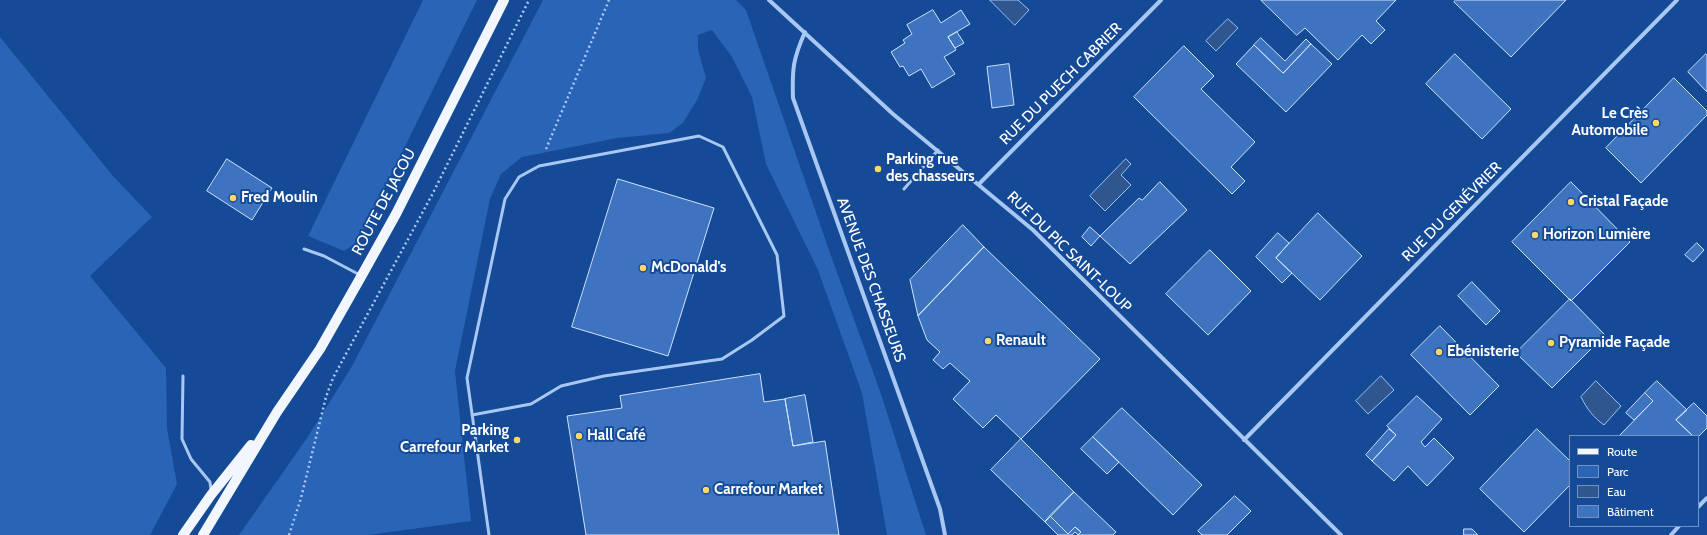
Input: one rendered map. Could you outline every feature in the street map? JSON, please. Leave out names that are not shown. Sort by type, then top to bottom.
[{"type":"main road","name":"ROUTE DE JACOU","points":[[203,535],[277,412],[320,349],[362,275],[396,214],[504,0]]},
{"type":"main road","name":"ROUTE DE JACOU","points":[[183,535],[211,495],[277,412]]},
{"type":"street","name":"RUE DU PIC SAINT-LOUP","points":[[769,0],[893,114],[1033,230],[1341,535]]},
{"type":"street","name":"RUE DU PUECH CABRIER","points":[[979,184],[1161,0]]},
{"type":"street","name":"RUE DU GENÉVRIER","points":[[1244,440],[1676,0]]},
{"type":"street","name":"AVENUE DES CHASSEURS","points":[[805,32],[797,50],[792,71],[793,98],[940,509],[945,535]]},
{"type":"street","points":[[1699,506],[1707,498]]},
{"type":"street","points":[[1671,535],[1678,527]]},
{"type":"lane","points":[[472,415],[531,404],[561,386],[604,376],[722,359],[752,340],[784,316],[777,256],[724,147],[699,136],[539,166],[519,177],[505,198],[467,378],[472,415],[489,535]]},
{"type":"lane","points":[[904,189],[938,150]]},
{"type":"lane","points":[[304,249],[324,256],[362,275]]},
{"type":"lane","points":[[183,376],[182,439],[192,460],[210,482],[211,495]]},
{"type":"path","points":[[289,535],[301,498],[326,397],[333,378],[433,193],[529,0]]},
{"type":"path","points":[[539,166],[609,0]]},
{"type":"green space","points":[[423,0],[477,0],[358,242],[344,251],[308,236]]},
{"type":"green space","points":[[543,0],[736,0],[746,10],[830,253],[881,394],[926,535],[887,535],[862,393],[818,270],[766,164],[752,97],[732,57],[712,30],[698,35],[698,50],[706,78],[697,100],[683,123],[669,133],[617,138],[522,157],[501,174],[490,199],[455,371],[471,521],[368,535],[239,535],[307,438],[351,368]]},
{"type":"green space","points":[[0,37],[113,176],[152,217],[90,276],[166,368],[167,428],[177,484],[150,535],[0,535]]},
{"type":"water","points":[[990,0],[1018,0],[1029,10],[1015,25]]},
{"type":"water","points":[[1228,19],[1238,28],[1216,51],[1206,41]]},
{"type":"water","points":[[1126,159],[1131,164],[1121,175],[1131,185],[1105,211],[1090,196]]},
{"type":"water","points":[[1381,376],[1394,390],[1368,414],[1356,401]]},
{"type":"water","points":[[1596,381],[1621,406],[1604,425],[1591,412],[1581,397]]},
{"type":"building","points":[[1261,0],[1396,0],[1376,21],[1385,30],[1371,44],[1362,35],[1338,60],[1305,28],[1297,35]]},
{"type":"building","points":[[1456,0],[1566,0],[1511,57],[1454,2]]},
{"type":"building","points":[[933,10],[941,23],[961,10],[970,24],[948,37],[956,50],[944,57],[955,74],[932,88],[921,69],[909,76],[903,66],[900,67],[891,52],[905,43],[903,40],[912,34],[907,25]]},
{"type":"building","points":[[957,32],[964,43],[955,48],[948,37]]},
{"type":"building","points":[[1261,38],[1285,61],[1306,39],[1311,44],[1283,73],[1254,45]]},
{"type":"building","points":[[1311,44],[1332,64],[1286,112],[1236,64],[1254,45],[1283,73]]},
{"type":"building","points":[[1184,46],[1214,76],[1201,89],[1255,142],[1231,167],[1245,181],[1232,194],[1134,97]]},
{"type":"building","points":[[1455,54],[1511,109],[1482,139],[1426,84]]},
{"type":"building","points":[[1706,54],[1707,55],[1707,92],[1688,72]]},
{"type":"building","points":[[1009,64],[1014,105],[992,108],[987,67]]},
{"type":"building","points":[[1674,78],[1707,111],[1707,115],[1641,183],[1606,148]]},
{"type":"building","points":[[227,159],[272,188],[252,220],[207,191]]},
{"type":"building","name":"McDonald's","points":[[618,179],[714,208],[668,356],[572,327]]},
{"type":"building","points":[[1160,182],[1187,210],[1130,264],[1100,236],[1139,198],[1142,200]]},
{"type":"building","points":[[1571,182],[1630,242],[1571,301],[1512,242]]},
{"type":"building","points":[[1318,213],[1362,256],[1320,300],[1276,258]]},
{"type":"building","points":[[963,225],[984,247],[918,316],[910,280]]},
{"type":"building","points":[[1090,227],[1100,236],[1091,246],[1082,237]]},
{"type":"building","points":[[1278,233],[1289,243],[1276,258],[1292,273],[1282,283],[1256,257]]},
{"type":"building","points":[[1697,243],[1704,250],[1693,262],[1685,255]]},
{"type":"building","points":[[984,247],[1100,359],[1021,439],[996,415],[983,428],[953,399],[970,381],[950,363],[943,369],[933,360],[940,352],[927,340],[918,316]]},
{"type":"building","points":[[1210,250],[1251,291],[1208,335],[1166,294]]},
{"type":"building","points":[[1472,282],[1500,311],[1486,325],[1458,296]]},
{"type":"building","points":[[1570,299],[1605,335],[1552,388],[1516,353]]},
{"type":"building","points":[[1440,326],[1499,386],[1470,415],[1411,355]]},
{"type":"building","name":"Carrefour Market","points":[[760,374],[764,402],[785,399],[793,446],[825,441],[839,535],[586,535],[567,416],[622,408],[620,396]]},
{"type":"building","points":[[1657,381],[1687,410],[1676,420],[1692,435],[1620,435],[1653,401],[1645,393]]},
{"type":"building","points":[[1645,393],[1653,401],[1634,420],[1626,413]]},
{"type":"building","points":[[805,395],[813,442],[793,446],[785,399]]},
{"type":"building","points":[[1417,396],[1442,419],[1421,442],[1425,447],[1434,438],[1454,458],[1427,486],[1408,466],[1394,481],[1372,461],[1396,435],[1387,426]]},
{"type":"building","points":[[1694,403],[1707,416],[1707,428],[1699,436],[1692,435],[1676,420]]},
{"type":"building","points":[[1122,408],[1202,485],[1173,515],[1093,437]]},
{"type":"building","points":[[1389,429],[1396,435],[1372,461],[1366,455]]},
{"type":"building","points":[[1537,429],[1569,460],[1569,486],[1524,532],[1480,489]]},
{"type":"building","points":[[1093,437],[1119,462],[1107,474],[1081,449]]},
{"type":"building","points":[[1021,439],[1074,492],[1045,522],[991,470]]},
{"type":"building","points":[[1074,492],[1116,532],[1113,535],[1078,535],[1081,532],[1075,527],[1068,534],[1050,516]]},
{"type":"building","points":[[1235,496],[1251,511],[1227,535],[1202,535],[1198,531]]},
{"type":"building","points":[[1050,516],[1068,534],[1075,527],[1081,532],[1078,535],[1075,532],[1072,535],[1058,535],[1045,522]]},
{"type":"building","points":[[1464,529],[1472,529],[1478,535],[1464,535]]},
{"type":"place","name":"Le Crès Automobile","points":[[1656,123]]},
{"type":"place","name":"Parking rue des chasseurs","points":[[878,169]]},
{"type":"place","name":"Fred Moulin","points":[[233,198]]},
{"type":"place","name":"Cristal Façade","points":[[1571,202]]},
{"type":"place","name":"Horizon Lumière","points":[[1535,235]]},
{"type":"place","name":"McDonald's","points":[[643,268]]},
{"type":"place","name":"Renault","points":[[988,341]]},
{"type":"place","name":"Pyramide Façade","points":[[1551,343]]},
{"type":"place","name":"Ebénisterie","points":[[1439,352]]},
{"type":"place","name":"Hall Café","points":[[579,436]]},
{"type":"place","name":"Parking Carrefour Market","points":[[517,440]]},
{"type":"place","name":"Carrefour Market","points":[[706,490]]}]
